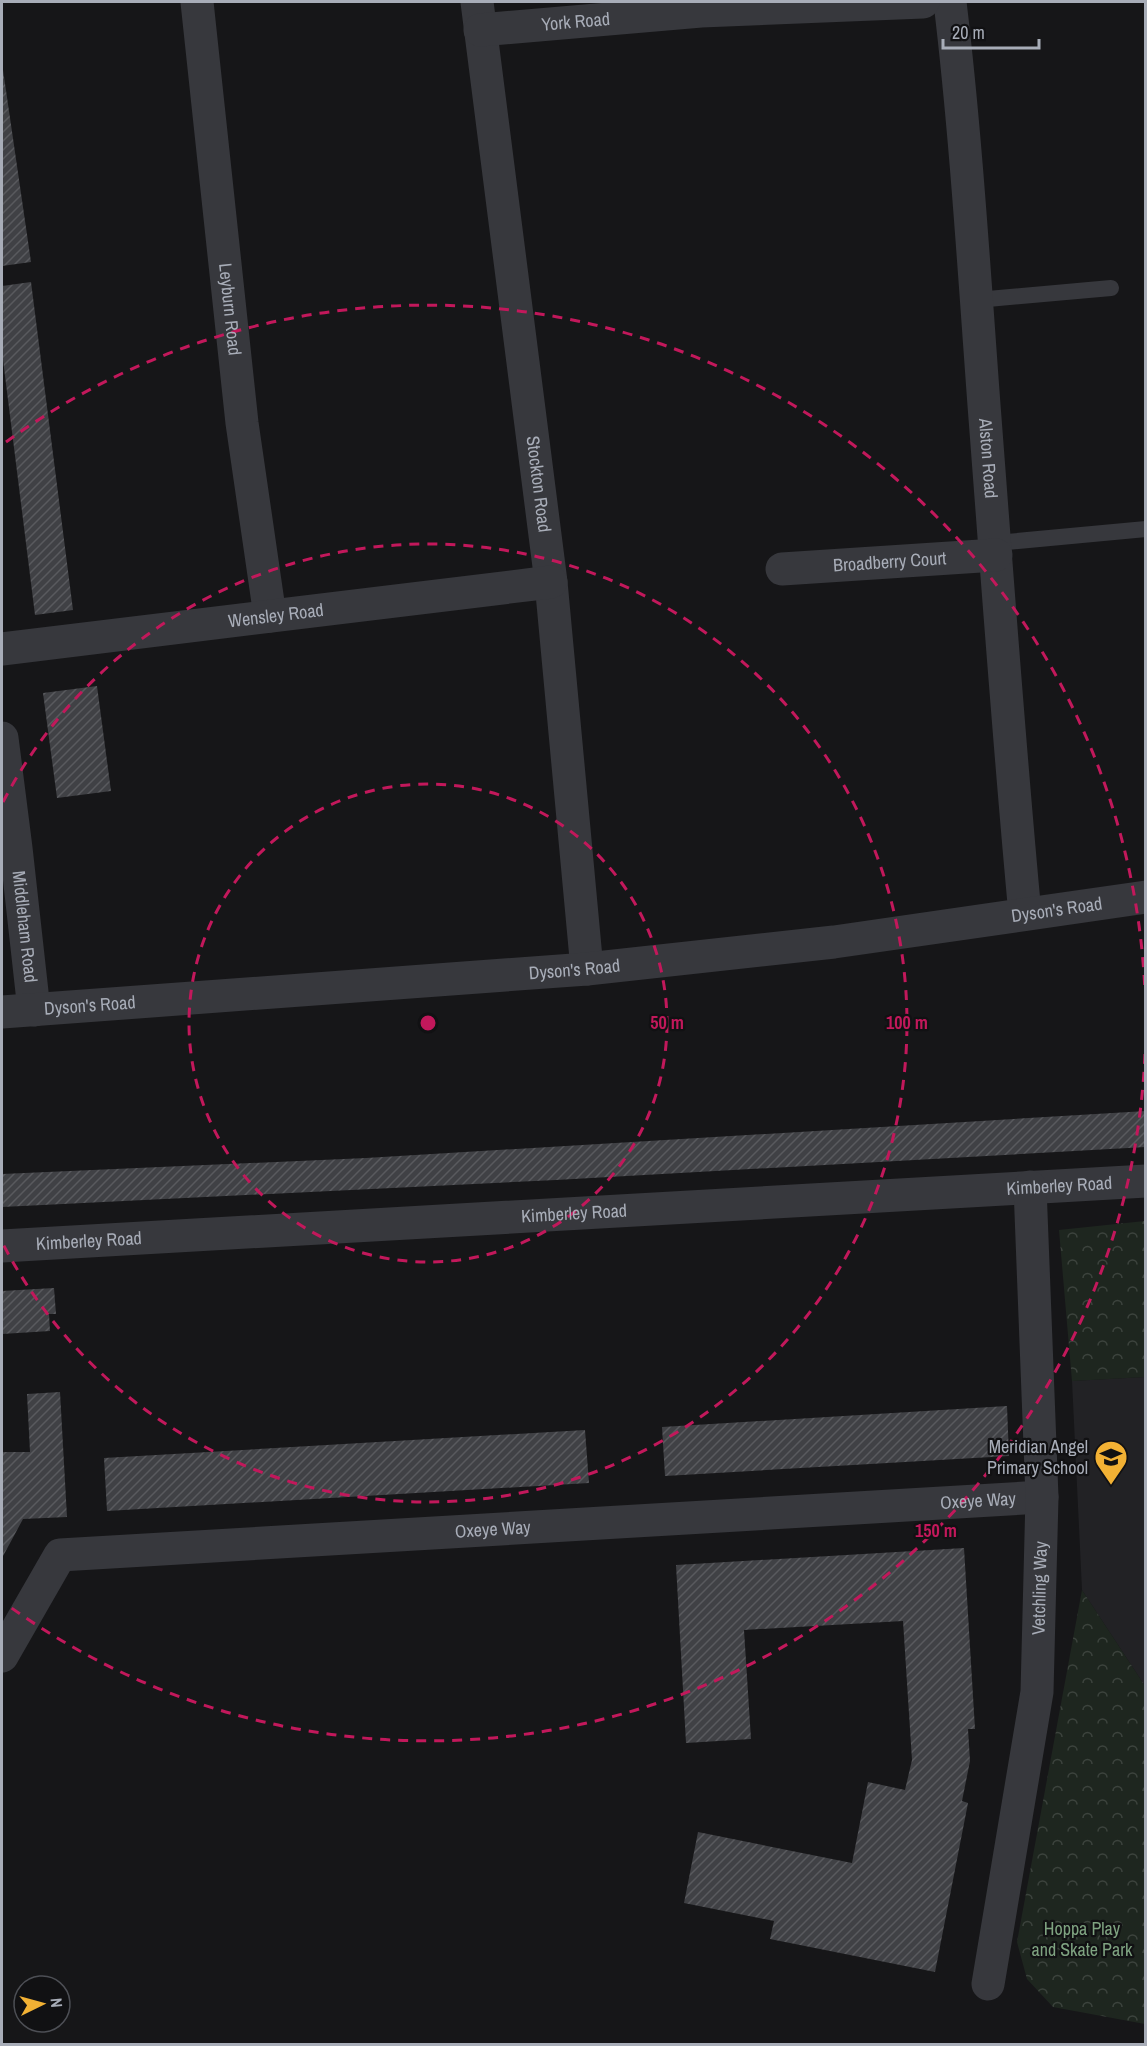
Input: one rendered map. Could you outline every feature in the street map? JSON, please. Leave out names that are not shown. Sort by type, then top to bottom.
[{"type":"street","name":"Leyburn Road","points":[[197,2],[242,423],[270,616]]},
{"type":"street","name":"York Road","points":[[479,16],[701,11],[923,2]]},
{"type":"street","name":"Alston Road","points":[[950,2],[962,99],[1005,699],[1025,914]]},
{"type":"street","name":"Stockton Road","points":[[479,16],[551,582],[587,969]]},
{"type":"street","name":"Broadberry Court","points":[[782,569],[996,549]]},
{"type":"street","name":"Wensley Road","points":[[2,649],[551,582]]},
{"type":"street","name":"Middleham Road","points":[[2,738],[34,1010]]},
{"type":"street","name":"Dyson's Road","points":[[2,1012],[587,969],[834,942],[1146,897]]},
{"type":"street","name":"Kimberley Road","points":[[2,1246],[1146,1181]]},
{"type":"street","name":"Vetchling Way","points":[[988,1984],[1037,1692],[1042,1497],[1030,1187]]},
{"type":"street","name":"Oxeye Way","points":[[2,1656],[60,1556],[1042,1497]]},
{"type":"lane","points":[[977,300],[1111,288]]},
{"type":"lane","points":[[996,549],[1146,530]]},
{"type":"shaded area","name":"Meridian Angel Primary School","points":[[1145,1377],[1145,1686],[1082,1590],[1072,1381]]},
{"type":"green space","points":[[1145,1221],[1145,1377],[1072,1381],[1059,1230]]},
{"type":"green space","name":"Hoppa Play and Skate Park","points":[[1082,1590],[1145,1686],[1145,2024],[1053,2007],[1027,1979],[1017,1942]]},
{"type":"building","points":[[2,63],[31,262],[2,266]]},
{"type":"building","points":[[31,282],[73,610],[35,615],[2,352],[2,286]]},
{"type":"building","points":[[97,686],[111,791],[57,798],[43,693]]},
{"type":"building","points":[[1146,1111],[1146,1147],[556,1180],[2,1207],[2,1174],[366,1158]]},
{"type":"building","points":[[54,1288],[56,1314],[49,1314],[50,1331],[2,1334],[2,1291]]},
{"type":"building","points":[[60,1392],[67,1517],[23,1519],[2,1558],[2,1452],[30,1452],[27,1394]]},
{"type":"building","points":[[1007,1406],[1009,1456],[665,1476],[662,1427]]},
{"type":"building","points":[[585,1430],[589,1483],[107,1511],[104,1458]]},
{"type":"building","points":[[964,1548],[975,1729],[968,1729],[970,1761],[962,1801],[968,1803],[935,1972],[770,1939],[774,1921],[684,1903],[698,1832],[852,1863],[868,1782],[905,1790],[912,1760],[903,1621],[744,1630],[751,1739],[686,1743],[676,1565]]},
{"type":"place","name":"Meridian Angel Primary School","points":[[1111,1486]]}]
